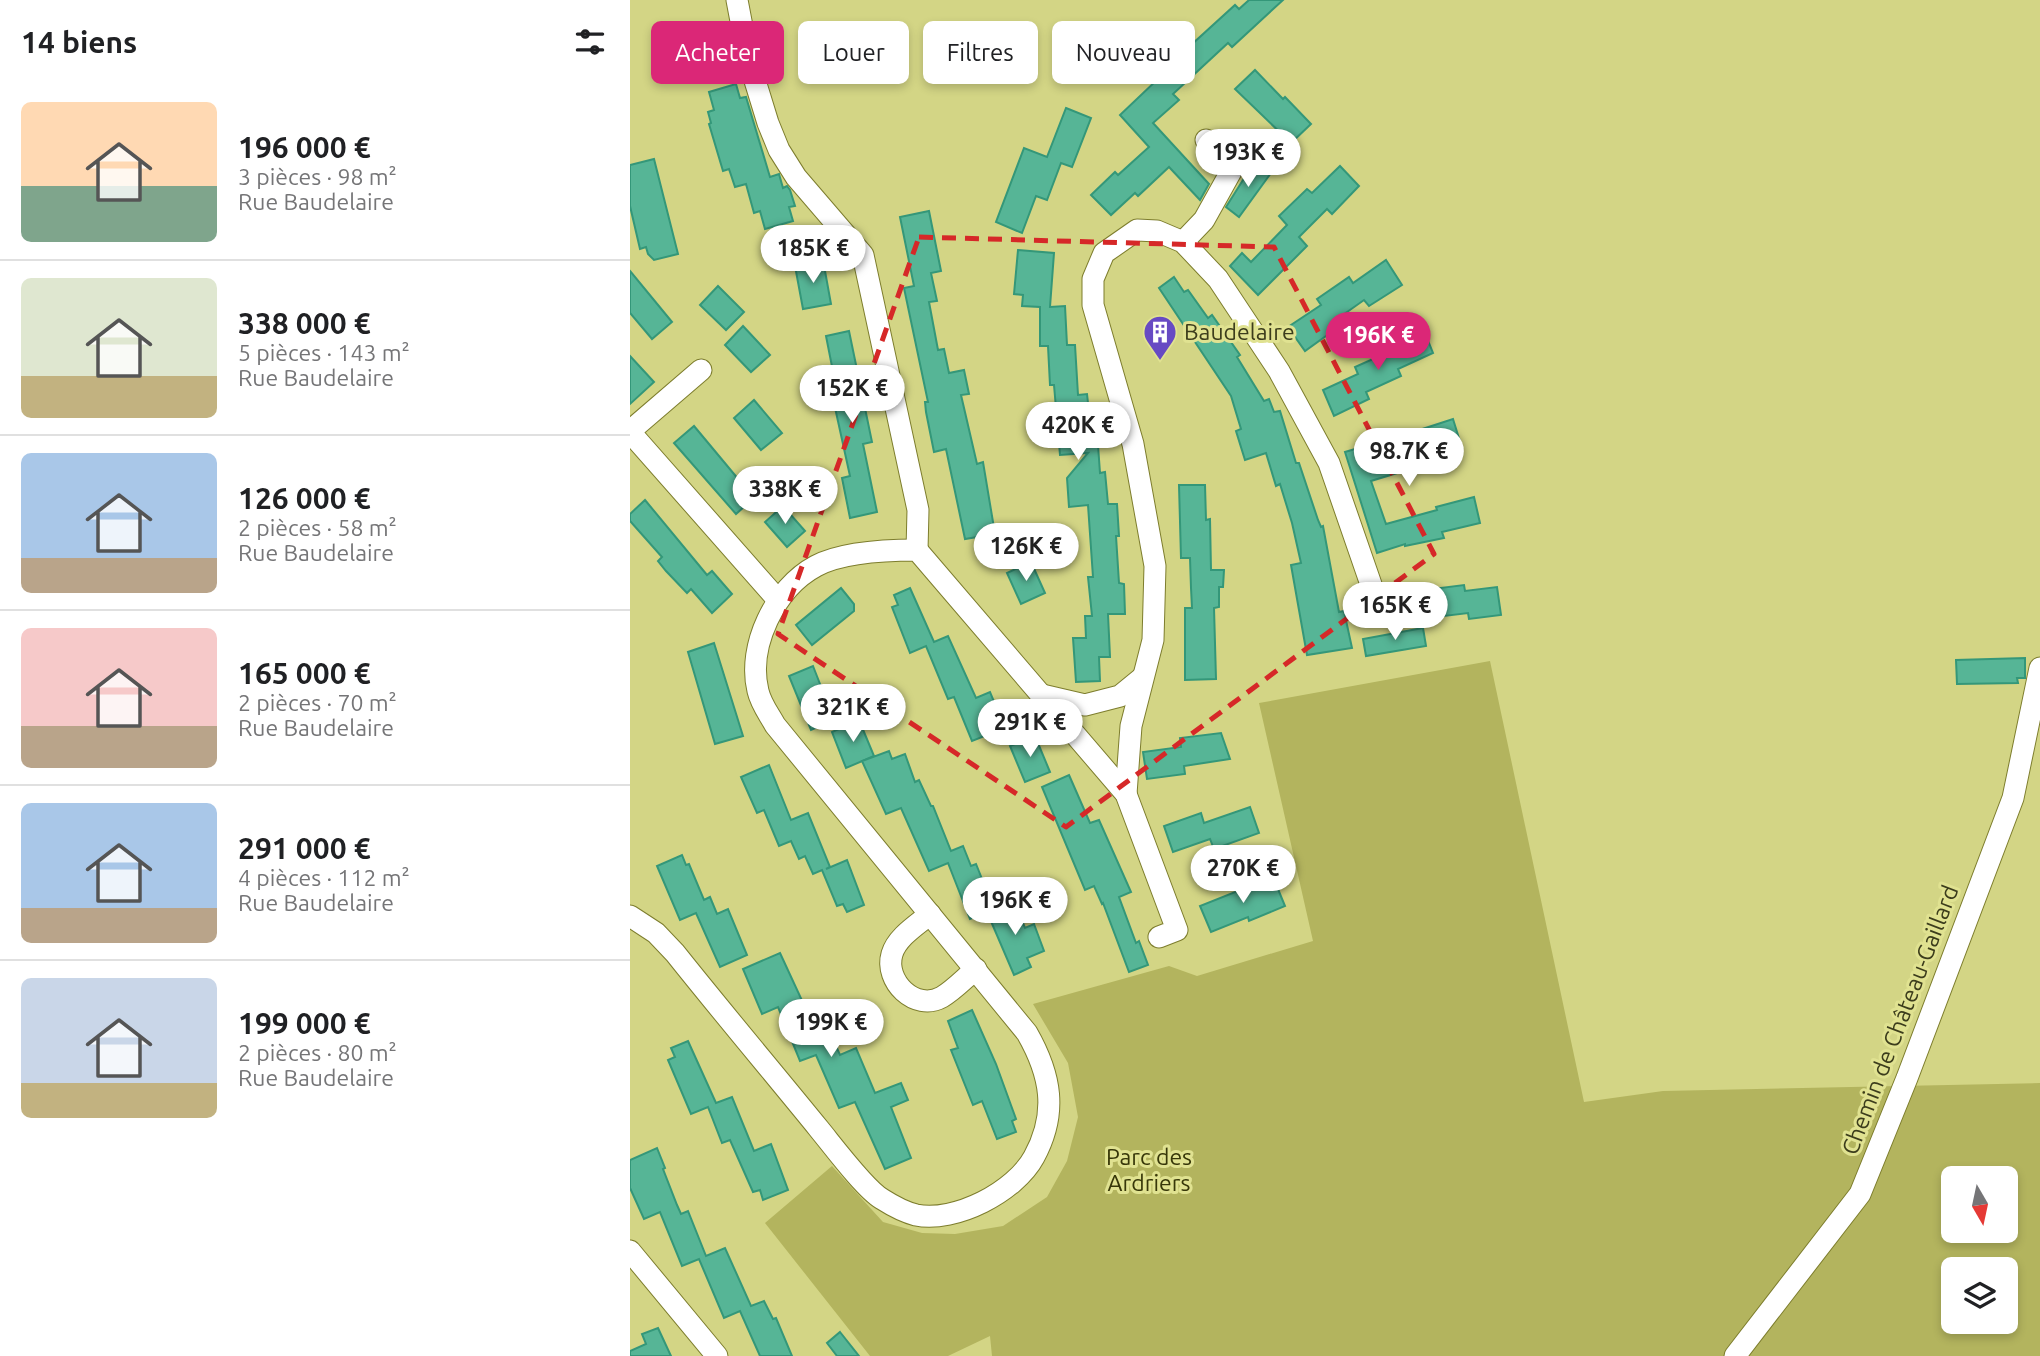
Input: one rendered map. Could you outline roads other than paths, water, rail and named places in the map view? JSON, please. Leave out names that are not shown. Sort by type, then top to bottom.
[{"type":"street","points":[[737,0],[748,58],[779,150],[796,177],[863,255],[918,510],[917,550],[1126,794],[1177,930],[1159,937]]},
{"type":"street","points":[[1183,242],[1204,220],[1233,168],[1206,140]]},
{"type":"street","points":[[1126,794],[1131,726],[1153,639],[1155,566],[1133,443],[1093,305],[1093,279],[1104,253],[1138,230],[1157,231],[1183,242],[1218,279],[1279,370],[1324,453],[1375,596],[1395,594]]},
{"type":"street","points":[[701,370],[630,432],[778,600]]},
{"type":"street","points":[[630,916],[656,933],[674,953],[879,1198],[917,1215],[945,1215],[970,1208],[1004,1190],[1029,1166],[1049,1118],[1046,1076],[1039,1053],[1016,1017],[775,725],[764,706],[757,679],[758,646],[778,600],[792,583],[817,566],[846,556],[917,550]]},
{"type":"street","name":"Chemin de Château-Gaillard","points":[[1735,1356],[1860,1194],[2013,798],[2040,668]]},
{"type":"street","points":[[1042,695],[1085,705],[1120,696],[1142,678]]},
{"type":"street","points":[[930,914],[899,941],[892,952],[891,964],[902,990],[910,997],[924,1002],[940,998],[976,970]]},
{"type":"street","points":[[630,1251],[717,1356]]},
{"type":"place","name":"Baudelaire","points":[[1160,362]]},
{"type":"park label","name":"Parc des Ardriers","points":[[1149,1170]]}]
